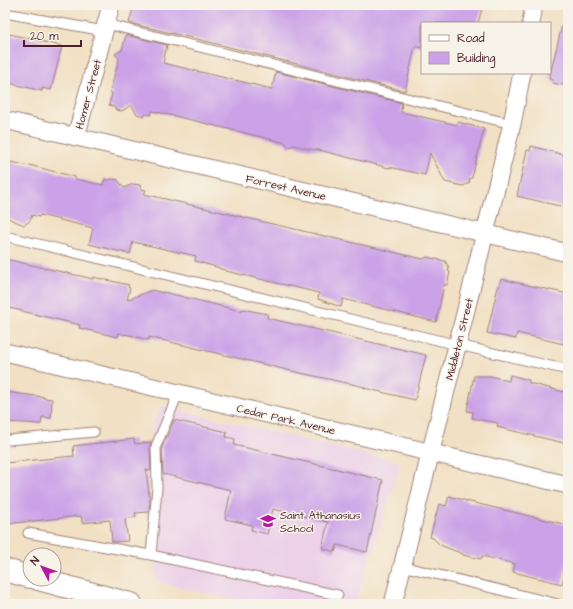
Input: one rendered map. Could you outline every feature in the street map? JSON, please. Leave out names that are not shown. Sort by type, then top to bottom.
[{"type":"street","name":"Homer Street","points":[[76,137],[111,5]]},
{"type":"street","points":[[531,22],[534,5]]},
{"type":"street","name":"Middleton Street","points":[[393,604],[512,124],[522,74]]},
{"type":"street","name":"Forrest Avenue","points":[[5,120],[568,253]]},
{"type":"street","name":"Cedar Park Avenue","points":[[5,352],[568,485]]},
{"type":"street","points":[[5,570],[22,575]]},
{"type":"street","points":[[62,586],[130,604]]},
{"type":"lane","points":[[5,13],[105,28],[512,124]]},
{"type":"lane","points":[[5,236],[568,370]]},
{"type":"lane","points":[[151,555],[157,488],[156,446],[178,394]]},
{"type":"lane","points":[[9,440],[94,432]]},
{"type":"lane","points":[[28,533],[151,555],[338,595]]},
{"type":"lane","points":[[402,566],[558,604]]},
{"type":"shaded area","name":"Saint Athanasius School","points":[[162,406],[401,462],[355,604],[249,604],[156,581],[152,425]]},
{"type":"building","points":[[134,5],[483,5],[478,22],[421,22],[421,48],[415,46],[405,91],[129,23]]},
{"type":"building","points":[[562,25],[568,25],[568,86],[552,83],[553,80],[549,79]]},
{"type":"building","points":[[5,33],[62,46],[51,90],[42,88],[42,91],[5,82]]},
{"type":"building","points":[[126,35],[167,45],[163,63],[272,89],[276,72],[402,103],[401,112],[457,125],[458,122],[484,129],[472,178],[470,178],[469,183],[463,186],[445,182],[430,153],[425,175],[389,168],[319,150],[293,145],[288,148],[286,143],[152,111],[151,115],[146,114],[144,116],[137,114],[131,105],[122,111],[116,110],[114,107],[109,105],[112,94],[110,91],[119,59],[115,54],[122,50]]},
{"type":"building","points":[[531,146],[568,156],[568,208],[517,196],[527,150],[530,151]]},
{"type":"building","points":[[5,162],[29,165],[75,177],[75,179],[103,185],[105,179],[118,180],[124,188],[133,184],[140,185],[141,189],[146,190],[144,194],[423,259],[427,257],[445,261],[449,267],[448,271],[450,272],[447,285],[444,285],[436,322],[343,299],[341,307],[318,299],[319,293],[226,271],[195,261],[196,256],[133,242],[130,254],[89,244],[93,228],[40,215],[39,217],[32,215],[30,221],[24,225],[5,217]]},
{"type":"building","points":[[5,259],[93,279],[93,277],[129,285],[128,287],[130,288],[127,300],[152,290],[163,292],[241,311],[242,309],[268,314],[267,318],[426,355],[415,400],[149,337],[149,340],[119,333],[118,337],[113,336],[79,328],[80,325],[5,307]]},
{"type":"building","points":[[501,279],[568,294],[568,345],[517,333],[516,339],[487,333]]},
{"type":"building","points":[[510,375],[529,380],[529,383],[568,393],[568,444],[497,427],[498,423],[472,418],[473,412],[467,411],[474,376],[490,376],[509,381]]},
{"type":"building","points":[[5,392],[52,399],[51,418],[42,417],[41,424],[5,422]]},
{"type":"building","points":[[174,420],[227,432],[226,437],[235,439],[234,445],[383,480],[367,552],[337,545],[335,552],[322,548],[328,522],[273,509],[267,534],[251,530],[252,525],[225,519],[231,490],[163,474],[162,447]]},
{"type":"building","points":[[134,439],[135,444],[151,442],[151,471],[146,470],[150,502],[149,512],[135,513],[136,517],[125,519],[128,541],[112,542],[110,520],[82,523],[81,516],[5,524],[5,463],[74,456],[73,446]]},
{"type":"building","points":[[449,496],[568,525],[568,561],[562,584],[513,572],[515,564],[482,556],[481,559],[463,555],[440,545],[430,537],[439,504],[446,506]]},
{"type":"place","name":"Saint Athanasius School","points":[[268,521]]}]
